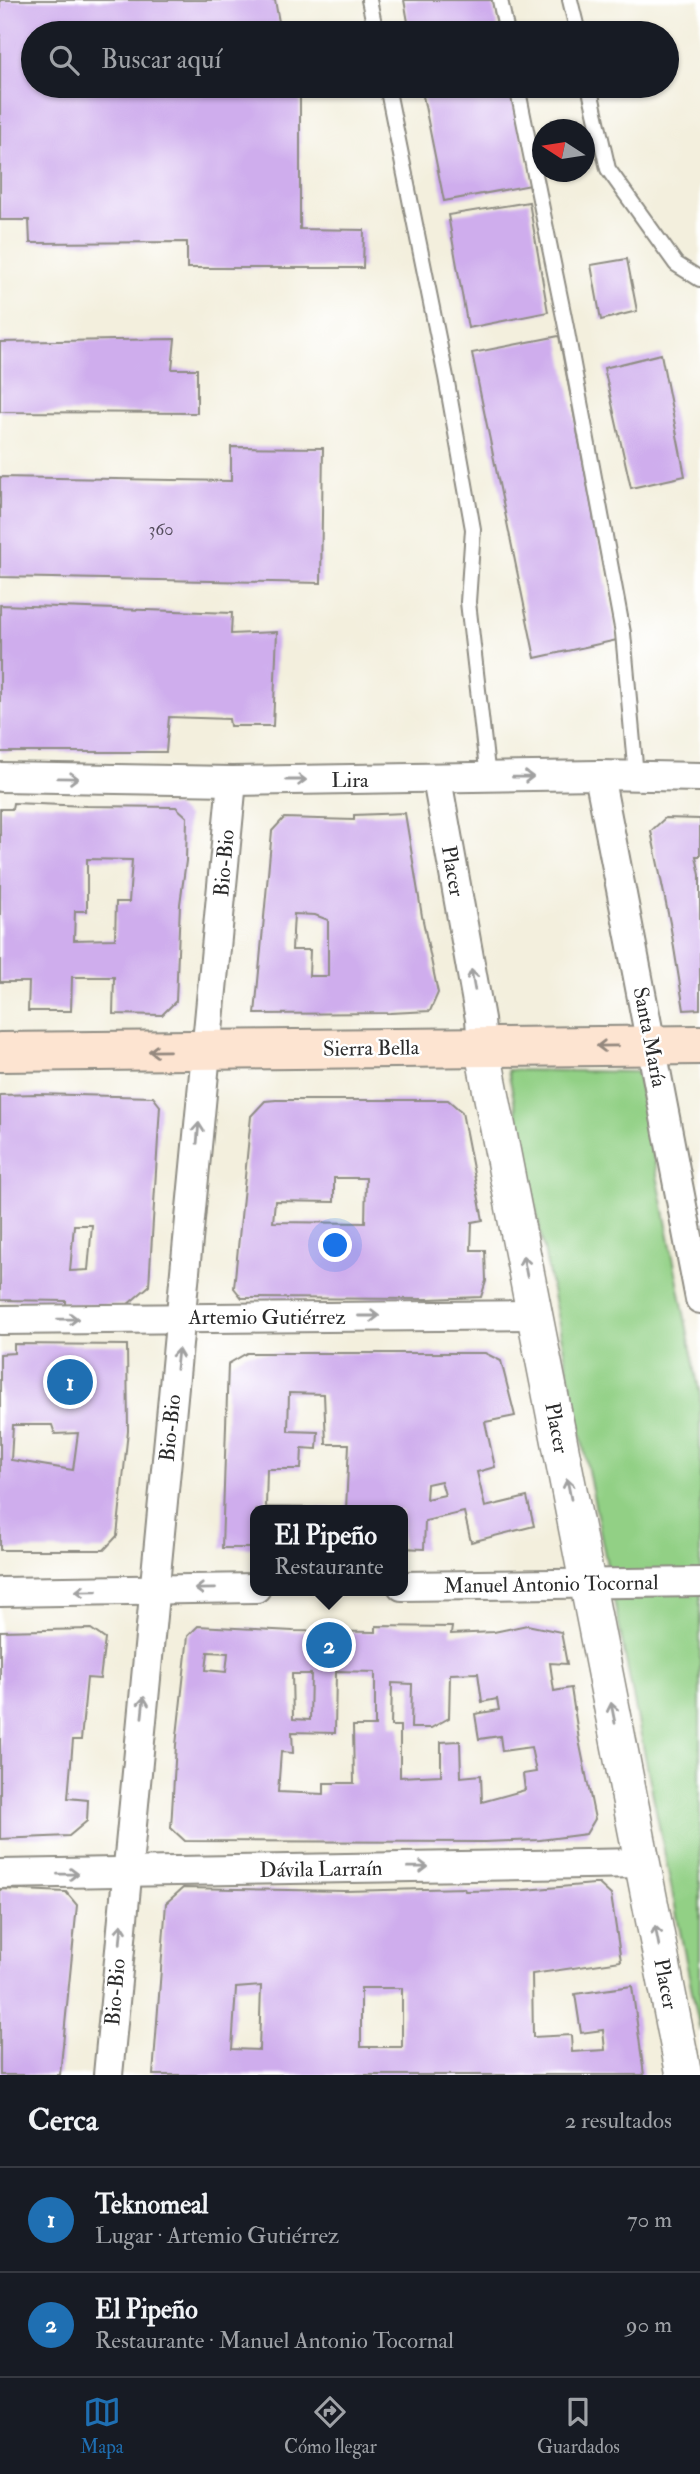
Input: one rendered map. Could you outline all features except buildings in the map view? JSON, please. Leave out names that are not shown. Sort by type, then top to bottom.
[{"type":"main road","name":"Sierra Bella","points":[[0,1052],[700,1045]]},
{"type":"street","name":"Lira","points":[[0,777],[232,780],[599,775],[700,777]]},
{"type":"street","name":"Santa María","points":[[599,775],[700,1299]]},
{"type":"street","name":"Placer","points":[[437,779],[480,1018],[482,1047],[684,2075]]},
{"type":"street","name":"Bio-Bio","points":[[107,2075],[232,780]]},
{"type":"street","name":"Artemio Gutiérrez","points":[[0,1320],[535,1315]]},
{"type":"street","name":"Manuel Antonio Tocornal","points":[[408,1586],[700,1582]]},
{"type":"street","points":[[0,1592],[250,1588]]},
{"type":"street","name":"Dávila Larraín","points":[[0,1874],[642,1863]]},
{"type":"lane","points":[[369,0],[373,21]]},
{"type":"lane","points":[[500,0],[504,21]]},
{"type":"lane","points":[[570,0],[575,21]]},
{"type":"lane","points":[[389,98],[446,377],[472,529],[468,602],[488,778]]},
{"type":"lane","points":[[519,98],[566,327],[623,633],[636,776]]},
{"type":"lane","points":[[592,98],[608,169],[676,264],[700,279]]},
{"type":"green space","points":[[508,1070],[637,1072],[700,1395],[700,2031]]},
{"type":"place","name":"Teknomeal","points":[[70,1382]]},
{"type":"place","name":"El Pipeño","points":[[329,1645]]}]
